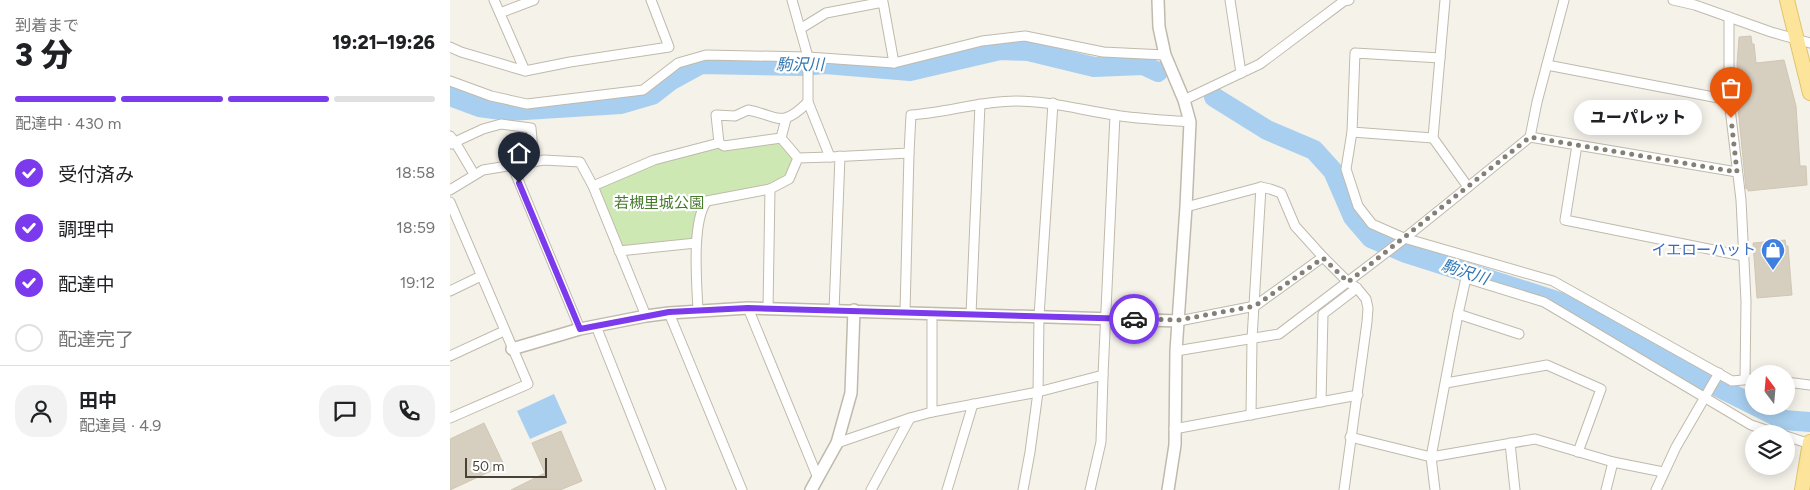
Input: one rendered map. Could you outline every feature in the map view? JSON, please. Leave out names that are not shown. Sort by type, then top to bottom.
[{"type":"main road","points":[[1787,0],[1810,93]]},
{"type":"main road","points":[[1802,490],[1810,443]]},
{"type":"street","points":[[494,0],[525,71]]},
{"type":"street","points":[[500,14],[534,0]]},
{"type":"street","points":[[651,0],[669,47],[676,55],[678,63]]},
{"type":"street","points":[[792,0],[808,57],[808,102],[830,157]]},
{"type":"street","points":[[1158,0],[1165,55],[1184,100],[1190,122],[1176,351],[1175,445],[1168,490]]},
{"type":"street","points":[[1230,0],[1241,73]]},
{"type":"street","points":[[1184,100],[1260,64],[1344,1],[1348,0]]},
{"type":"street","points":[[1445,0],[1433,138],[1468,187]]},
{"type":"street","points":[[1176,351],[1279,334],[1402,240],[1530,137],[1564,0]]},
{"type":"street","points":[[1673,0],[1705,4],[1729,17],[1810,43]]},
{"type":"street","points":[[800,29],[826,13],[883,2],[894,62]]},
{"type":"street","points":[[1729,17],[1729,100],[1741,208],[1748,365]]},
{"type":"street","points":[[450,81],[491,96],[527,104],[643,90],[678,63],[706,55],[808,57],[894,62],[982,41],[1025,36],[1103,52],[1165,55]]},
{"type":"street","points":[[450,47],[525,71],[669,47]]},
{"type":"street","points":[[1440,58],[1355,53],[1352,132],[1346,169],[1358,206],[1372,224],[1402,240],[1553,281],[1717,376],[1732,381],[1745,379]]},
{"type":"street","points":[[1547,65],[1729,100]]},
{"type":"street","points":[[905,312],[911,115],[930,114],[965,105],[1015,101],[1053,103],[1115,115],[1190,122]]},
{"type":"street","points":[[719,143],[716,115],[735,116],[748,110],[786,119],[798,113],[808,102]]},
{"type":"street","points":[[1023,490],[1038,392],[1039,316],[1053,103]]},
{"type":"street","points":[[971,314],[980,104]]},
{"type":"street","points":[[1090,490],[1101,442],[1115,115]]},
{"type":"street","points":[[781,138],[786,119]]},
{"type":"street","points":[[474,174],[452,141],[502,124],[531,128],[534,162]]},
{"type":"street","points":[[1352,132],[1433,138]]},
{"type":"street","points":[[1530,137],[1737,172]]},
{"type":"street","points":[[593,186],[654,160],[719,143],[724,146],[781,138]]},
{"type":"street","points":[[781,138],[798,158]]},
{"type":"street","points":[[1577,145],[1565,220],[1743,256]]},
{"type":"street","points":[[798,158],[909,153]]},
{"type":"street","points":[[834,311],[840,156]]},
{"type":"street","points":[[698,311],[696,243],[702,207],[707,201],[770,189],[789,180],[798,158]]},
{"type":"street","points":[[450,190],[474,174],[484,170],[544,160],[580,162],[593,186],[646,316]]},
{"type":"street","points":[[512,165],[580,329]]},
{"type":"street","points":[[1186,207],[1261,187],[1280,193],[1295,226],[1323,258],[1357,288],[1366,299],[1368,308],[1358,396],[1350,436],[1344,490]]},
{"type":"street","points":[[1251,415],[1252,338],[1261,187]]},
{"type":"street","points":[[768,308],[770,189]]},
{"type":"street","points":[[450,202],[528,384],[450,418]]},
{"type":"street","points":[[619,251],[696,243]]},
{"type":"street","points":[[512,349],[580,329],[669,312],[748,308],[1179,320],[1255,306],[1323,258]]},
{"type":"street","points":[[450,291],[481,276]]},
{"type":"street","points":[[1435,490],[1431,457],[1466,278],[1544,302],[1706,395],[1750,425]]},
{"type":"street","points":[[1321,402],[1323,314],[1357,288]]},
{"type":"street","points":[[748,308],[818,478]]},
{"type":"street","points":[[811,490],[837,443],[851,393],[854,310]]},
{"type":"street","points":[[669,312],[742,490]]},
{"type":"street","points":[[932,313],[932,412]]},
{"type":"street","points":[[1458,314],[1519,334]]},
{"type":"street","points":[[596,326],[662,490]]},
{"type":"street","points":[[450,356],[504,331]]},
{"type":"street","points":[[1446,382],[1547,365],[1601,389],[1578,452]]},
{"type":"street","points":[[837,443],[932,412],[1038,392],[1103,375]]},
{"type":"street","points":[[1656,490],[1663,472],[1717,376]]},
{"type":"street","points":[[1795,383],[1810,385]]},
{"type":"street","points":[[1174,429],[1358,396]]},
{"type":"street","points":[[947,490],[974,404]]},
{"type":"street","points":[[871,490],[910,418]]},
{"type":"street","points":[[1350,436],[1431,457],[1535,439],[1613,462],[1663,472]]},
{"type":"street","points":[[1795,439],[1810,443]]},
{"type":"street","points":[[1510,443],[1515,490]]},
{"type":"street","points":[[1606,490],[1613,462]]},
{"type":"green space","name":"若槻里城公園","points":[[781,138],[794,155],[788,176],[767,187],[701,200],[697,236],[690,241],[622,247],[596,192],[598,184],[655,161],[715,147]]},
{"type":"water","points":[[554,394],[567,423],[530,439],[517,411]]},
{"type":"building","points":[[1751,36],[1756,63],[1784,60],[1796,106],[1800,166],[1806,166],[1807,185],[1748,191],[1748,188],[1746,189],[1735,77],[1738,77],[1739,37]]},
{"type":"building","name":"イエローハット","points":[[1785,240],[1786,246],[1788,246],[1792,295],[1757,298],[1753,243]]},
{"type":"building","points":[[484,423],[504,465],[450,490],[450,439]]},
{"type":"building","points":[[561,431],[582,481],[560,490],[511,490],[545,473],[532,443]]},
{"type":"waterway","name":"駒沢川","points":[[450,96],[479,107],[509,111],[621,104],[652,95],[670,81],[701,64],[802,66],[825,64],[910,71],[1000,50],[1028,51],[1094,67],[1143,65],[1158,72]]},
{"type":"waterway","name":"駒沢川","points":[[1214,97],[1267,130],[1314,150],[1333,171],[1353,217],[1371,238],[1406,253],[1566,304],[1692,374],[1745,400]]},
{"type":"waterway","name":"駒沢川","points":[[1774,415],[1784,420],[1810,422]]},
{"type":"way so far","points":[[1134,319],[1179,320],[1255,306],[1323,258],[1348,282],[1530,137],[1737,172],[1731,118]]},
{"type":"place","name":"ユーパレット","points":[[1731,118]]},
{"type":"place","name":"イエローハット","points":[[1773,271]]},
{"type":"route","points":[[519,183],[580,329],[669,312],[748,308],[1134,319]]}]
